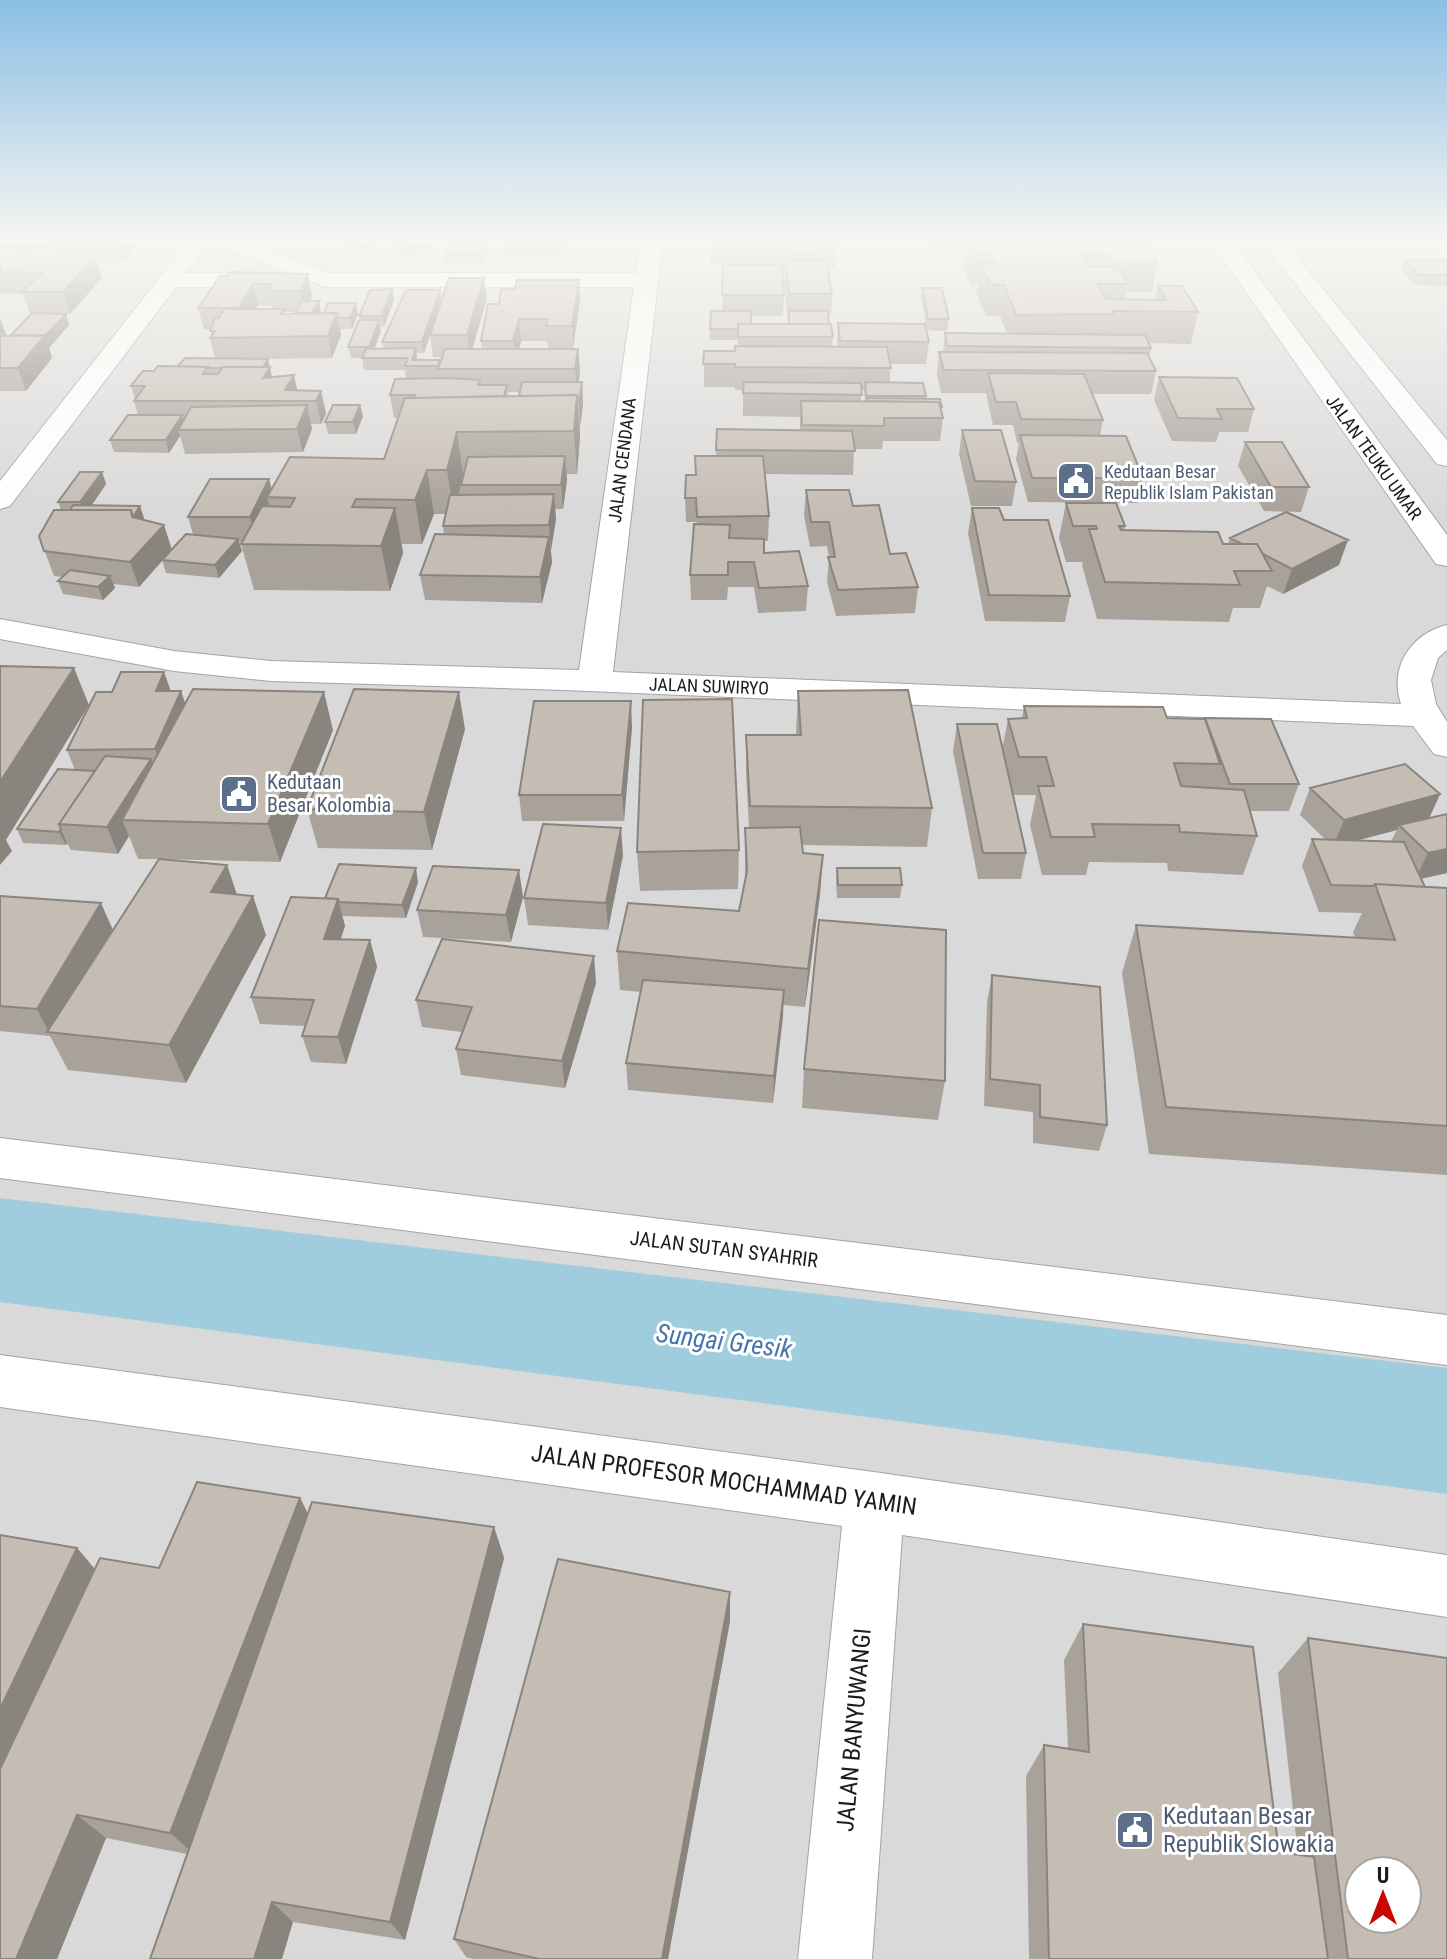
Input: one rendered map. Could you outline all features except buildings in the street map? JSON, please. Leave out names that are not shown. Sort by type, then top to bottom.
[{"type":"street","points":[[0,500],[131,330]]},
{"type":"street","name":"JALAN CENDANA","points":[[595,681],[639,330]]},
{"type":"street","name":"JALAN TEUKU UMAR","points":[[1285,330],[1447,557]]},
{"type":"street","points":[[1344,330],[1447,458]]},
{"type":"street","name":"JALAN SUWIRYO","points":[[0,629],[174,661],[271,671],[595,681],[1422,716]]},
{"type":"street","points":[[1447,635],[1422,653],[1412,682],[1422,716],[1447,746]]},
{"type":"street","name":"JALAN SUTAN SYAHRIR","points":[[0,1158],[1447,1340]]},
{"type":"street","name":"JALAN PROFESOR MOCHAMMAD YAMIN","points":[[0,1381],[874,1501],[1447,1586]]},
{"type":"street","name":"JALAN BANYUWANGI","points":[[835,1959],[874,1501]]},
{"type":"shaded area","points":[[0,330],[1447,330],[1447,1959],[0,1959]]},
{"type":"waterway","name":"Sungai Gresik","points":[[0,1250],[1447,1431]]},
{"type":"place","name":"Kedutaan Besar Republik Islam Pakistan","points":[[1076,481]]},
{"type":"place","name":"Kedutaan Besar Kolombia","points":[[239,794]]},
{"type":"place","name":"Kedutaan Besar Republik Slowakia","points":[[1135,1830]]}]
